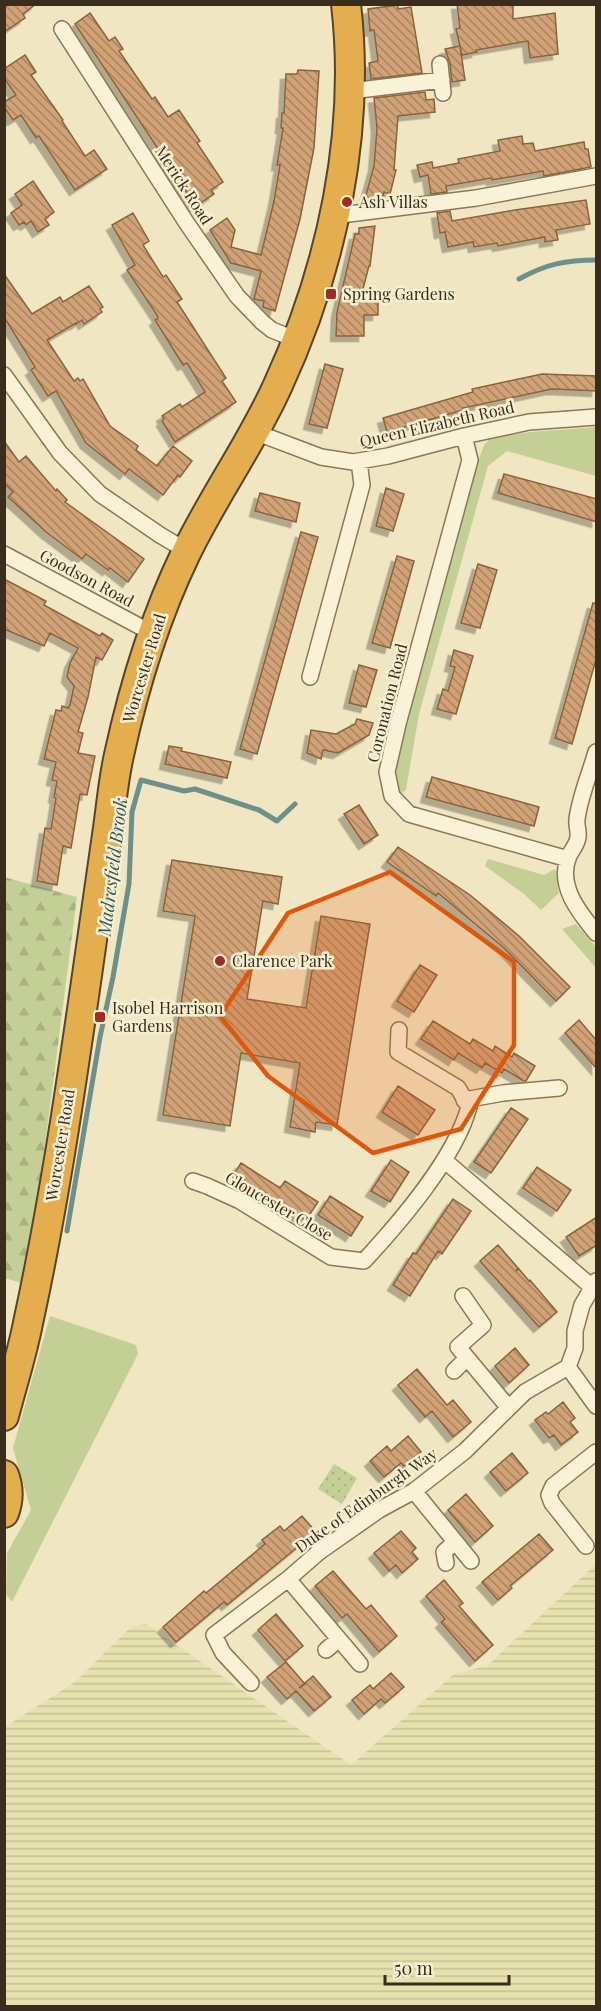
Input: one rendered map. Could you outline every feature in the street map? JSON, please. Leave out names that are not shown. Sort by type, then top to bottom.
[{"type":"highway","name":"Worcester Road","points":[[4,1416],[11,1370],[27,1329],[41,1261],[74,1063],[118,758],[152,633],[187,550],[255,432],[279,384],[318,279],[346,152],[351,91],[350,38],[346,4]]},
{"type":"highway","points":[[4,1475],[8,1485],[8,1504],[4,1513]]},
{"type":"street","name":"Merick Road","points":[[62,29],[186,222],[237,296],[272,330],[297,340]]},
{"type":"street","points":[[351,91],[443,86],[440,64]]},
{"type":"street","points":[[333,216],[476,198],[597,176]]},
{"type":"street","points":[[4,375],[60,453],[100,494],[160,535],[187,550]]},
{"type":"street","name":"Queen Elizabeth Road","points":[[255,432],[321,457],[353,462],[388,456],[529,422],[597,417]]},
{"type":"street","name":"Coronation Road","points":[[464,436],[470,460],[387,772],[393,796],[410,814],[567,859]]},
{"type":"street","points":[[310,677],[326,649],[362,485],[359,461]]},
{"type":"street","name":"Goodson Road","points":[[4,554],[152,633]]},
{"type":"street","points":[[597,752],[577,821],[579,835],[576,846],[567,859],[567,889],[584,918],[597,933]]},
{"type":"street","points":[[399,1030],[398,1052],[458,1088],[464,1100],[503,1093],[559,1088]]},
{"type":"street","name":"Gloucester Close","points":[[193,1181],[207,1185],[240,1201],[331,1257],[364,1261],[398,1224],[444,1160],[466,1118],[468,1107],[464,1100]]},
{"type":"street","points":[[444,1160],[594,1284],[579,1315],[575,1348],[568,1367],[597,1406]]},
{"type":"street","points":[[463,1296],[483,1326],[458,1347],[508,1407]]},
{"type":"street","points":[[454,1371],[467,1358]]},
{"type":"street","name":"Duke of Edinburgh Way","points":[[251,1683],[223,1653],[214,1635],[288,1579],[319,1552],[370,1516],[414,1491],[465,1451],[525,1392],[568,1367]]},
{"type":"street","points":[[586,1546],[552,1503],[549,1495],[553,1486],[597,1452]]},
{"type":"street","points":[[414,1491],[471,1561]]},
{"type":"street","points":[[446,1563],[444,1552],[455,1542]]},
{"type":"street","points":[[288,1579],[360,1664]]},
{"type":"street","points":[[326,1650],[338,1640]]},
{"type":"highlighted area","points":[[390,872],[514,962],[514,1045],[461,1129],[373,1153],[268,1076],[220,1016],[288,913]]},
{"type":"shaded area","points":[[596,1564],[596,2006],[5,2006],[5,1727],[75,1682],[132,1626],[146,1624],[351,1765],[454,1674],[487,1666]]},
{"type":"green space","points":[[596,427],[596,476],[507,451],[488,466],[419,714],[406,790],[399,794],[393,769],[484,445],[491,438],[530,432]]},
{"type":"green space","points":[[488,859],[544,875],[555,869],[559,893],[541,910],[524,894],[485,866]]},
{"type":"green space","points":[[4,877],[77,897],[27,1285],[5,1279]]},
{"type":"green space","points":[[576,924],[596,947],[596,968],[562,929]]},
{"type":"green space","points":[[50,1316],[136,1345],[138,1354],[12,1602],[6,1594],[7,1553],[31,1510],[13,1448]]},
{"type":"green space","points":[[334,1464],[357,1478],[342,1504],[318,1489]]},
{"type":"building","points":[[4,4],[36,4],[23,14],[25,18],[4,32]]},
{"type":"building","points":[[457,4],[513,4],[513,19],[555,13],[558,54],[530,58],[528,41],[476,50],[477,52],[462,55],[456,29],[460,28]]},
{"type":"building","points":[[398,5],[398,9],[411,7],[422,73],[371,79],[369,63],[378,61],[374,30],[370,31],[368,9]]},
{"type":"building","points":[[90,13],[109,41],[115,37],[123,49],[119,51],[152,99],[155,97],[168,117],[179,110],[200,141],[197,143],[223,182],[211,190],[214,194],[196,206],[75,24]]},
{"type":"building","points":[[460,46],[465,80],[452,82],[450,63],[445,49]]},
{"type":"building","points":[[25,55],[36,72],[31,75],[85,156],[94,150],[107,169],[75,190],[39,136],[36,138],[21,115],[13,120],[4,107],[4,102],[16,95],[4,78],[4,69]]},
{"type":"building","points":[[298,70],[319,71],[314,148],[300,219],[275,311],[263,307],[264,301],[254,299],[261,271],[231,263],[210,230],[227,218],[235,230],[231,247],[261,255],[280,165],[277,165],[283,128],[281,128],[286,74],[297,74]]},
{"type":"building","points":[[425,92],[426,100],[434,99],[435,112],[398,116],[394,170],[396,170],[390,194],[384,192],[382,200],[364,202],[374,166],[377,128],[374,98]]},
{"type":"building","points":[[522,136],[523,144],[533,143],[535,151],[584,142],[585,149],[588,149],[591,167],[544,176],[543,171],[492,180],[491,178],[446,186],[447,192],[431,194],[428,175],[420,177],[417,165],[432,162],[433,168],[459,163],[458,159],[500,151],[498,140]]},
{"type":"building","points":[[33,181],[54,212],[45,219],[49,225],[38,232],[31,221],[26,225],[24,222],[19,225],[11,213],[22,205],[15,194]]},
{"type":"building","points":[[586,200],[590,224],[556,230],[558,240],[545,242],[545,237],[498,246],[497,243],[474,247],[473,242],[448,247],[445,232],[440,233],[437,213],[450,211],[452,221]]},
{"type":"building","points":[[133,213],[149,241],[143,245],[163,277],[166,275],[182,299],[177,302],[226,378],[222,381],[236,402],[175,442],[162,421],[164,419],[162,416],[180,404],[182,407],[205,392],[187,363],[183,365],[155,320],[158,318],[157,315],[127,270],[135,265],[112,225]]},
{"type":"building","points":[[375,226],[370,266],[360,300],[378,301],[378,315],[364,315],[364,336],[336,336],[337,312],[355,234],[359,234],[359,228]]},
{"type":"building","points":[[4,274],[32,314],[60,297],[63,302],[89,286],[103,307],[100,309],[102,312],[84,324],[82,320],[47,340],[74,381],[78,378],[80,381],[83,379],[110,426],[138,446],[136,450],[157,466],[173,446],[192,461],[163,495],[129,469],[125,474],[86,443],[56,391],[48,396],[31,370],[35,367],[4,317]]},
{"type":"building","points":[[325,364],[343,369],[327,428],[309,424]]},
{"type":"building","points":[[542,374],[597,376],[597,391],[552,389],[463,408],[463,410],[387,432],[383,418],[473,392],[472,389]]},
{"type":"building","points":[[4,441],[19,462],[26,456],[56,491],[57,489],[67,500],[65,502],[144,559],[128,582],[86,554],[82,559],[46,532],[8,497],[13,492],[4,483]]},
{"type":"building","points":[[504,474],[597,499],[597,522],[498,493]]},
{"type":"building","points":[[386,488],[404,494],[393,531],[376,526]]},
{"type":"building","points":[[260,493],[300,503],[296,522],[255,511]]},
{"type":"building","points":[[301,532],[318,537],[257,754],[240,749]]},
{"type":"building","points":[[397,556],[414,561],[390,648],[372,643]]},
{"type":"building","points":[[478,564],[497,570],[480,628],[461,623]]},
{"type":"building","points":[[4,579],[46,601],[44,605],[100,636],[102,633],[113,640],[102,660],[96,657],[78,732],[83,733],[78,753],[95,756],[87,795],[80,794],[71,848],[63,846],[57,885],[37,881],[45,828],[51,829],[57,781],[52,780],[56,762],[44,759],[56,710],[61,711],[62,706],[68,708],[70,705],[74,686],[67,677],[70,663],[78,648],[50,633],[44,646],[4,629]]},
{"type":"building","points":[[593,603],[597,604],[597,656],[572,744],[555,738]]},
{"type":"building","points":[[454,650],[473,656],[456,714],[437,709],[443,689],[448,691],[455,667],[450,666]]},
{"type":"building","points":[[359,665],[377,670],[366,707],[349,703]]},
{"type":"building","points":[[357,719],[373,723],[369,735],[338,753],[323,750],[321,759],[307,753],[311,730],[336,734],[355,724]]},
{"type":"building","points":[[169,746],[182,748],[181,751],[231,762],[227,778],[165,764]]},
{"type":"building","points":[[432,777],[539,807],[534,826],[426,797]]},
{"type":"building","points":[[359,805],[378,835],[364,844],[344,814]]},
{"type":"building","points":[[398,847],[470,895],[519,936],[570,987],[556,1001],[504,948],[438,893],[436,896],[387,862]]},
{"type":"building","name":"Clarence Park","points":[[172,860],[282,877],[278,904],[263,901],[247,999],[306,1008],[321,916],[370,924],[337,1125],[316,1122],[315,1132],[290,1127],[300,1063],[241,1053],[230,1126],[163,1115],[195,916],[163,911]]},
{"type":"building","points":[[420,965],[437,975],[414,1012],[397,1001]]},
{"type":"building","points":[[579,1020],[597,1041],[597,1069],[565,1033]]},
{"type":"building","points":[[433,1021],[470,1044],[473,1039],[493,1051],[495,1046],[512,1057],[514,1053],[535,1066],[524,1081],[504,1069],[502,1073],[485,1063],[482,1068],[458,1053],[454,1060],[421,1039]]},
{"type":"building","points":[[398,1086],[435,1110],[418,1135],[382,1112]]},
{"type":"building","points":[[511,1108],[528,1119],[491,1173],[474,1162]]},
{"type":"building","points":[[391,1160],[409,1172],[390,1202],[371,1191]]},
{"type":"building","points":[[241,1163],[280,1188],[285,1181],[318,1202],[306,1220],[266,1195],[262,1202],[229,1182]]},
{"type":"building","points":[[537,1167],[571,1190],[557,1211],[523,1188]]},
{"type":"building","points":[[330,1196],[363,1217],[351,1236],[318,1215]]},
{"type":"building","points":[[453,1199],[471,1211],[442,1254],[438,1251],[410,1296],[393,1285],[413,1253],[416,1254]]},
{"type":"building","points":[[597,1217],[597,1245],[579,1256],[566,1237]]},
{"type":"building","points":[[498,1245],[518,1268],[516,1271],[519,1269],[530,1280],[557,1312],[539,1327],[480,1261]]},
{"type":"building","points":[[515,1348],[529,1365],[509,1383],[495,1366]]},
{"type":"building","points":[[417,1369],[447,1405],[453,1400],[471,1422],[453,1437],[432,1411],[425,1417],[398,1385]]},
{"type":"building","points":[[563,1402],[575,1418],[570,1422],[578,1432],[561,1445],[554,1435],[549,1438],[535,1420],[546,1412],[548,1414]]},
{"type":"building","points":[[408,1436],[421,1452],[404,1466],[401,1463],[384,1477],[370,1461],[387,1446],[391,1451]]},
{"type":"building","points":[[512,1453],[528,1473],[506,1491],[490,1472]]},
{"type":"building","points":[[466,1494],[493,1526],[475,1542],[448,1510]]},
{"type":"building","points":[[302,1516],[316,1532],[227,1605],[224,1602],[176,1642],[163,1627],[204,1591],[206,1593],[265,1544],[262,1540],[280,1526],[284,1531]]},
{"type":"building","points":[[401,1531],[416,1548],[412,1552],[418,1559],[402,1573],[396,1565],[389,1571],[374,1553]]},
{"type":"building","points":[[539,1534],[553,1550],[510,1586],[512,1588],[498,1600],[482,1582]]},
{"type":"building","points":[[333,1571],[366,1609],[371,1605],[397,1636],[379,1652],[347,1614],[342,1618],[315,1586]]},
{"type":"building","points":[[444,1580],[463,1603],[459,1606],[493,1645],[475,1661],[441,1622],[445,1619],[426,1596]]},
{"type":"building","points":[[276,1614],[303,1646],[285,1661],[258,1630]]},
{"type":"building","points":[[286,1662],[304,1683],[313,1676],[331,1697],[314,1711],[296,1691],[287,1699],[267,1677]]},
{"type":"building","points":[[391,1673],[404,1687],[385,1703],[381,1699],[364,1714],[352,1700],[370,1685],[373,1689]]},
{"type":"waterway","points":[[519,279],[556,264],[596,260]]},
{"type":"waterway","name":"Madresfield Brook","points":[[67,1231],[129,884],[132,812],[141,780],[184,791],[195,789],[259,810],[277,821],[295,804]]},
{"type":"place","name":"Ash Villas","points":[[347,202]]},
{"type":"place","name":"Spring Gardens","points":[[331,294]]},
{"type":"place","name":"Clarence Park","points":[[220,961]]},
{"type":"place","name":"Isobel Harrison Gardens","points":[[100,1017]]}]
